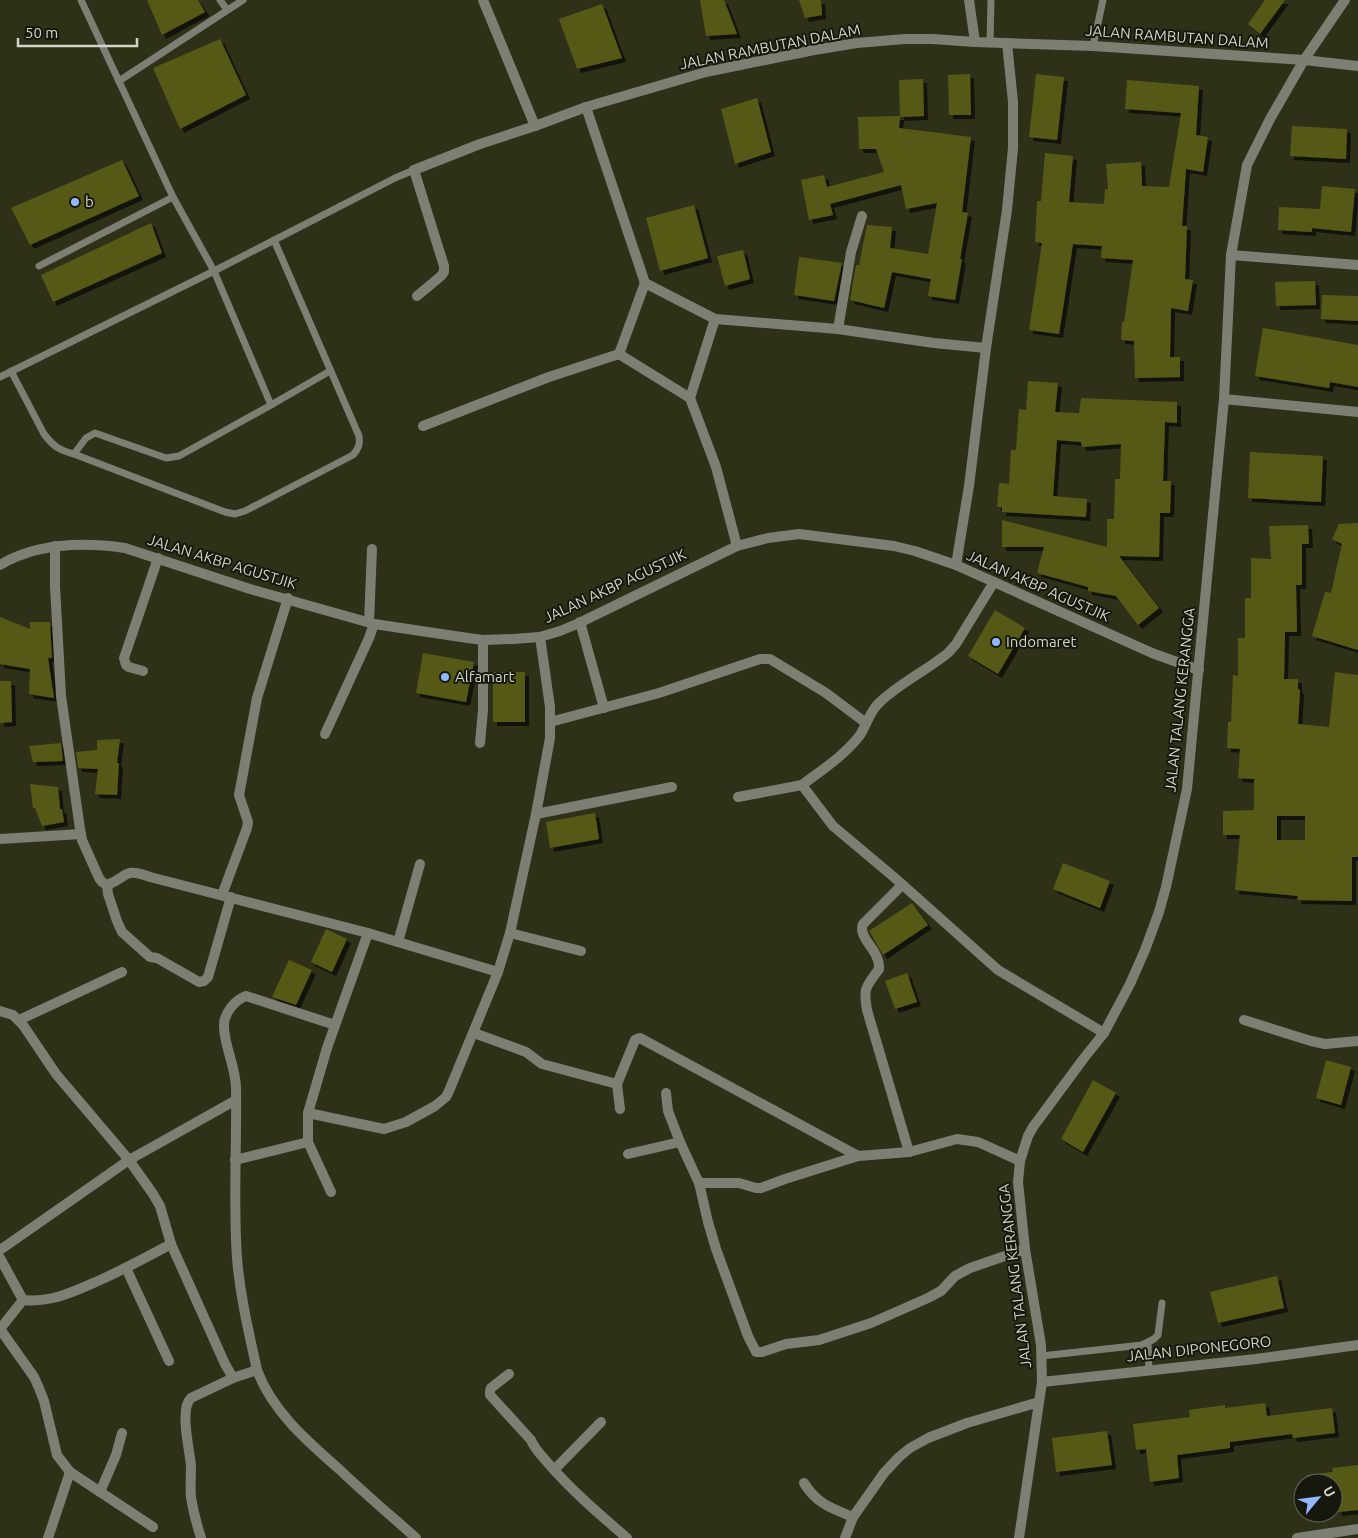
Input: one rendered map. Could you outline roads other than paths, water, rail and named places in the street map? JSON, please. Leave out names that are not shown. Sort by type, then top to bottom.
[{"type":"street","points":[[484,0],[535,126]]},
{"type":"street","points":[[969,0],[975,42]]},
{"type":"street","name":"JALAN TALANG KERANGGA","points":[[1019,1538],[1042,1386],[1041,1345],[1018,1182],[1020,1161],[1028,1136],[1033,1128],[1104,1033],[1130,984],[1145,950],[1166,887],[1187,789],[1224,399],[1231,255],[1247,165],[1270,119],[1304,60],[1345,0]]},
{"type":"street","name":"JALAN RAMBUTAN DALAM","points":[[414,170],[586,106],[706,72],[849,44],[904,39],[1007,42],[1304,60],[1358,66]]},
{"type":"street","points":[[956,565],[969,486],[986,348],[1007,210],[1013,148],[1013,102],[1007,42]]},
{"type":"street","points":[[586,106],[645,283],[619,354]]},
{"type":"street","points":[[414,170],[444,266],[444,272],[441,276],[416,296]]},
{"type":"street","points":[[838,329],[850,252],[862,216]]},
{"type":"street","points":[[1231,255],[1358,266]]},
{"type":"street","points":[[645,283],[714,319],[838,329],[934,343],[986,348]]},
{"type":"street","points":[[714,319],[690,398],[716,467],[737,546]]},
{"type":"street","points":[[423,426],[549,377],[619,354],[690,398]]},
{"type":"street","points":[[1224,399],[1358,412]]},
{"type":"street","name":"JALAN AKBP AGUSTJIK","points":[[0,565],[12,557],[55,546],[107,545],[125,548],[250,588],[371,623],[482,640],[514,639],[560,631],[737,546],[798,534],[894,546],[915,551],[956,565],[1152,654],[1199,670]]},
{"type":"street","points":[[55,546],[55,586],[61,696],[81,834],[99,878],[107,885]]},
{"type":"street","points":[[325,734],[369,638],[372,549]]},
{"type":"street","points":[[143,671],[129,667],[124,658],[158,558]]},
{"type":"street","points":[[738,797],[802,785],[840,756],[861,733],[871,712],[882,700],[948,653],[956,644],[994,582]]},
{"type":"street","points":[[107,885],[108,894],[122,932],[150,957],[157,958],[199,982],[204,981],[208,977],[226,896],[248,828],[248,822],[238,795],[257,698],[288,598]]},
{"type":"street","points":[[580,622],[604,708]]},
{"type":"street","points":[[308,1113],[380,1130],[406,1122],[435,1106],[446,1097],[498,972],[510,933],[536,814],[550,738],[550,707],[540,636]]},
{"type":"street","points":[[480,742],[482,640]]},
{"type":"street","points":[[550,722],[659,693],[766,658],[799,676],[866,723]]},
{"type":"street","points":[[802,785],[833,826],[998,970],[1104,1033]]},
{"type":"street","points":[[536,814],[672,787]]},
{"type":"street","points":[[0,839],[81,834]]},
{"type":"street","points":[[398,942],[420,864]]},
{"type":"street","points":[[107,885],[129,873],[137,872],[368,933],[498,972]]},
{"type":"street","points":[[902,885],[861,928],[863,935],[876,955],[879,965],[865,988],[865,996],[909,1152]]},
{"type":"street","points":[[331,1192],[308,1142],[308,1113],[312,1095],[335,1026],[368,933]]},
{"type":"street","points":[[510,933],[581,950]]},
{"type":"street","points":[[19,1020],[122,972]]},
{"type":"street","points":[[335,1026],[246,996],[229,1010],[224,1023],[234,1071],[236,1100],[237,1258],[248,1332],[257,1370],[267,1393],[286,1418],[321,1453],[416,1538]]},
{"type":"street","points":[[0,1011],[13,1015],[19,1020],[56,1074],[129,1160],[160,1206],[171,1244],[233,1378]]},
{"type":"street","points":[[1244,1020],[1325,1044],[1358,1041]]},
{"type":"street","points":[[474,1033],[526,1052],[542,1064],[617,1084]]},
{"type":"street","points":[[620,1109],[617,1084],[635,1040],[640,1038],[858,1156]]},
{"type":"street","points":[[666,1093],[668,1111],[699,1183],[708,1222],[732,1293],[756,1352],[786,1344],[818,1340],[871,1322],[942,1291],[955,1276],[970,1268],[1026,1249]]},
{"type":"street","points":[[0,1250],[129,1160],[236,1100]]},
{"type":"street","points":[[699,1183],[739,1183],[761,1188],[858,1156],[909,1152],[957,1139],[978,1142],[1020,1161]]},
{"type":"street","points":[[235,1160],[308,1142]]},
{"type":"street","points":[[628,1154],[680,1142]]},
{"type":"street","points":[[23,1300],[47,1300],[64,1296],[126,1268],[171,1244]]},
{"type":"street","points":[[0,1258],[23,1300]]},
{"type":"street","points":[[126,1268],[169,1361]]},
{"type":"street","points":[[23,1300],[0,1329],[34,1377],[39,1388],[46,1406],[57,1455],[70,1472],[153,1528]]},
{"type":"street","name":"JALAN DIPONEGORO","points":[[1042,1386],[1150,1370],[1256,1359],[1358,1345]]},
{"type":"street","points":[[201,1538],[191,1497],[191,1464],[186,1422],[187,1402],[191,1398],[233,1378],[257,1370]]},
{"type":"street","points":[[509,1374],[491,1388],[490,1394],[531,1440],[535,1448],[554,1470],[589,1505],[627,1538]]},
{"type":"street","points":[[845,1538],[853,1518],[884,1473],[899,1457],[918,1442],[967,1423],[1039,1402]]},
{"type":"street","points":[[554,1470],[601,1422]]},
{"type":"street","points":[[100,1492],[116,1455],[122,1433]]},
{"type":"street","points":[[48,1538],[70,1472]]},
{"type":"street","points":[[804,1483],[811,1494],[826,1506],[853,1518]]},
{"type":"street","points":[[1297,1538],[1358,1529]]},
{"type":"lane","points":[[81,0],[174,197],[214,272],[271,405]]},
{"type":"lane","points":[[220,0],[227,10]]},
{"type":"lane","points":[[119,81],[243,0]]},
{"type":"lane","points":[[990,42],[992,0]]},
{"type":"lane","points":[[1093,46],[1103,0]]},
{"type":"lane","points":[[0,377],[214,272],[395,178],[414,170]]},
{"type":"lane","points":[[39,266],[174,197]]},
{"type":"lane","points":[[11,371],[44,434],[61,451],[74,454],[225,512],[234,514],[245,512],[353,455],[359,447],[359,436],[274,240]]},
{"type":"lane","points":[[74,454],[86,438],[95,433],[166,458],[179,456],[330,371]]},
{"type":"lane","points":[[1041,1356],[1148,1343],[1158,1335],[1162,1303]]},
{"type":"lane","points":[[1148,1343],[1150,1370]]},
{"type":"place","name":"b","points":[[75,202]]},
{"type":"place","name":"Indomaret","points":[[996,642]]},
{"type":"place","name":"Alfamart","points":[[445,677]]}]
